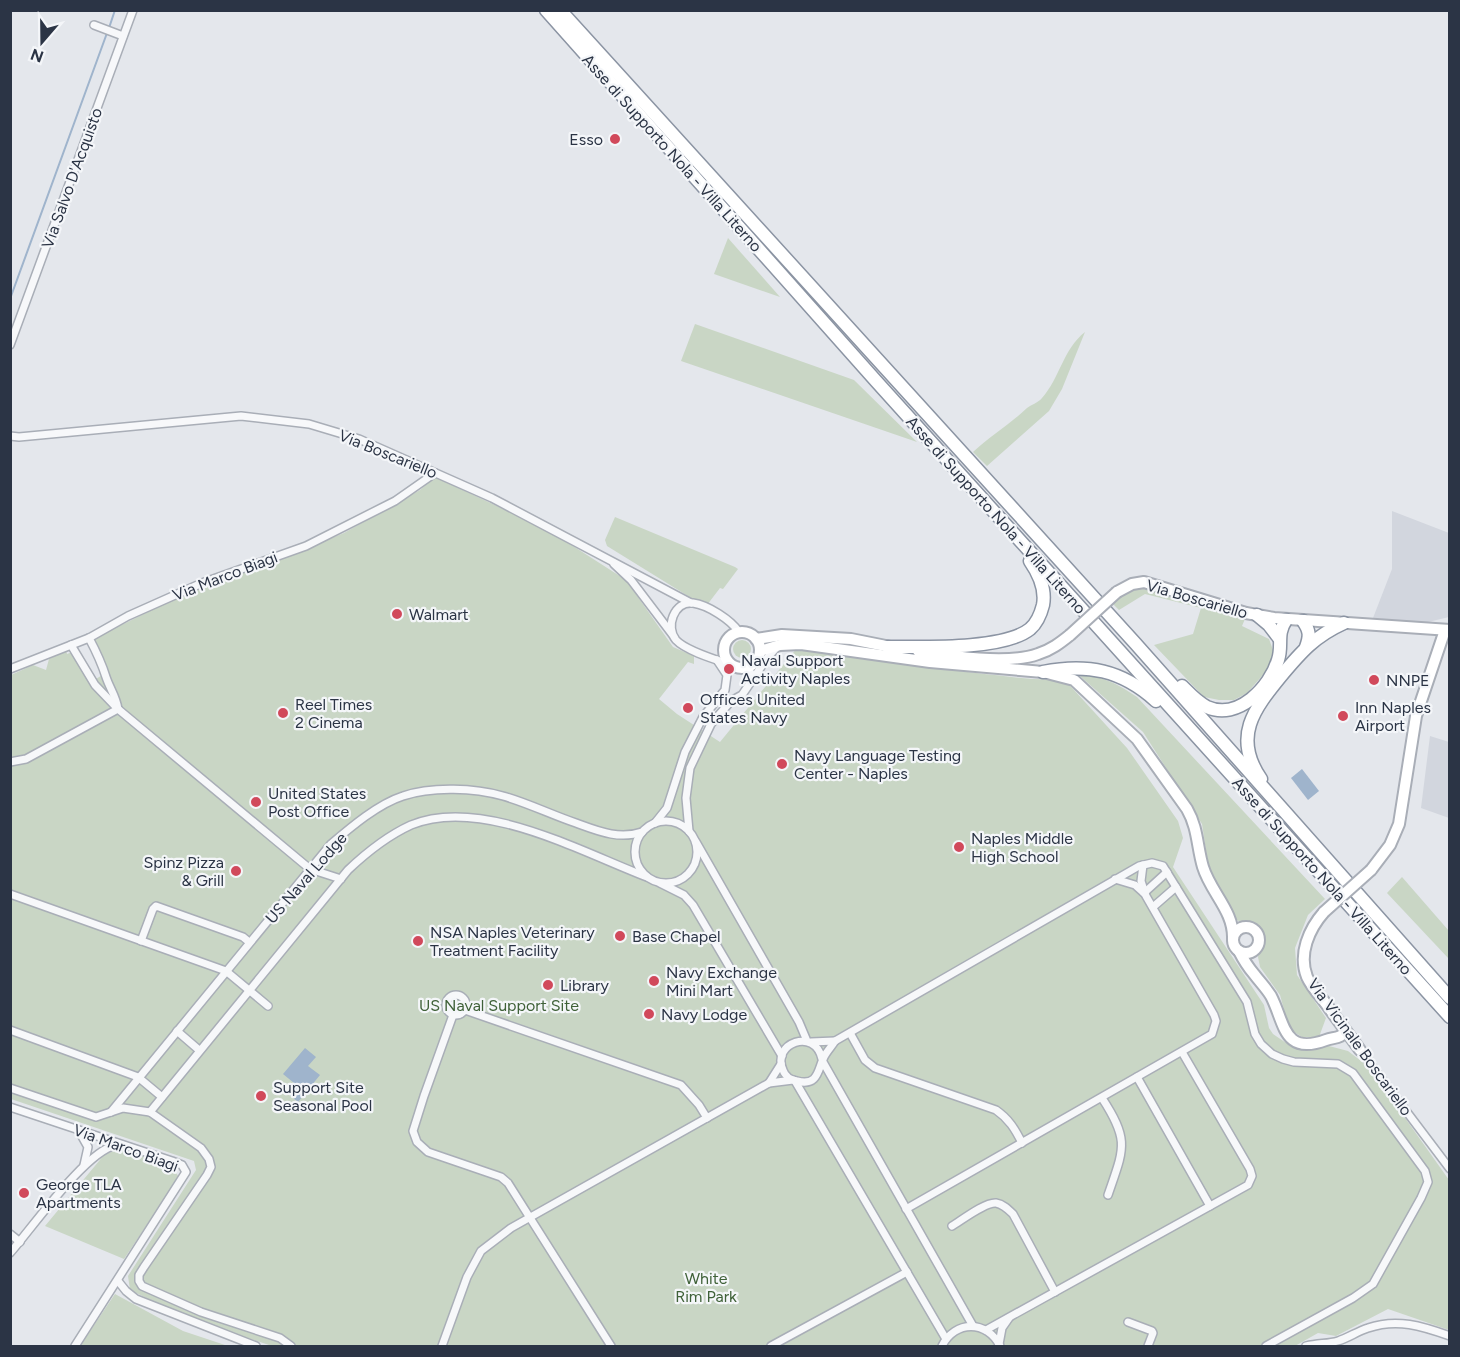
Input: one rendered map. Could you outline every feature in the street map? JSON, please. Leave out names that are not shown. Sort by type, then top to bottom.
[{"type":"highway","name":"Asse di Supporto Nola - Villa Literno","points":[[546,10],[1449,1017]]},
{"type":"highway","name":"Asse di Supporto Nola - Villa Literno","points":[[560,10],[1135,644],[1449,998]]},
{"type":"highway","points":[[888,647],[933,647],[1004,640],[1024,633],[1035,625],[1044,599],[1037,572],[992,510]]},
{"type":"highway","points":[[1257,615],[1279,638]]},
{"type":"highway","points":[[1135,644],[1197,700],[1208,707],[1230,709],[1252,699],[1274,670],[1280,651],[1281,628],[1286,620]]},
{"type":"highway","points":[[1303,621],[1309,629],[1310,636],[1306,647]]},
{"type":"highway","points":[[1290,819],[1257,773],[1250,756],[1247,738],[1252,715],[1260,702],[1306,647],[1327,630],[1344,623]]},
{"type":"highway","points":[[1043,672],[1068,667],[1100,670],[1128,680],[1146,692],[1213,754]]},
{"type":"street","name":"Via Salvo D'Acquisto","points":[[10,345],[120,35],[133,10]]},
{"type":"street","points":[[96,26],[120,35]]},
{"type":"street","name":"Via Boscariello","points":[[10,436],[241,416],[319,427],[359,439],[492,498],[606,556],[691,603],[702,606],[732,622],[739,632]]},
{"type":"street","name":"Via Marco Biagi","points":[[10,669],[89,638],[128,616],[202,583],[306,546],[395,501],[435,473]]},
{"type":"street","name":"Via Boscariello","points":[[606,556],[631,580],[683,646],[732,664]]},
{"type":"street","name":"Via Boscariello","points":[[756,639],[782,635],[851,639],[951,656],[1022,657],[1054,648],[1117,592],[1132,584],[1144,582],[1257,615],[1286,620],[1447,630]]},
{"type":"street","points":[[673,635],[671,623],[674,613],[681,606],[691,603]]},
{"type":"street","name":"Via Vicinale Boscariello","points":[[1447,630],[1418,707],[1399,824],[1390,845],[1371,870],[1324,912],[1314,925],[1305,949],[1305,969],[1311,984],[1449,1169]]},
{"type":"street","points":[[739,632],[747,633],[756,639],[760,651],[755,662],[748,667],[738,667],[725,656],[725,644],[731,635],[739,632]]},
{"type":"street","points":[[89,638],[103,664],[106,679],[116,697],[118,709]]},
{"type":"street","points":[[760,651],[780,645],[801,644],[930,662],[1043,672],[1074,680],[1137,739],[1194,821],[1203,867],[1231,918],[1234,929],[1233,939],[1271,997],[1286,1032],[1304,1044],[1320,1043],[1340,1037],[1345,1030]]},
{"type":"street","points":[[70,645],[95,685],[118,709],[310,869],[341,879]]},
{"type":"street","points":[[780,645],[767,658],[742,695],[731,701],[711,724],[690,768],[686,798],[689,831],[809,1042],[819,1049],[823,1061],[973,1326]]},
{"type":"street","points":[[647,877],[640,870],[636,860],[637,840],[642,832],[654,823],[667,808],[685,752],[703,717],[725,690],[727,675],[717,660]]},
{"type":"street","points":[[748,667],[753,678]]},
{"type":"street","points":[[10,762],[26,759],[118,709]]},
{"type":"street","name":"US Naval Lodge","points":[[111,1112],[331,844],[361,818],[403,796],[441,790],[480,791],[504,796],[618,837],[632,836],[642,832]]},
{"type":"street","points":[[150,1112],[341,879],[367,852],[389,836],[413,825],[439,818],[469,816],[497,821],[556,840],[647,877],[684,895],[693,905],[781,1060],[785,1073],[794,1081],[946,1339]]},
{"type":"street","points":[[654,823],[673,822],[689,831]]},
{"type":"street","points":[[660,883],[679,881],[693,869],[697,860],[696,842]]},
{"type":"street","points":[[769,1083],[784,1050],[794,1042],[835,1041],[1115,879],[1143,865],[1158,863],[1167,872],[1246,1002],[1255,1034],[1261,1044],[1272,1054],[1283,1059],[1294,1062],[1338,1064],[1353,1073],[1425,1171],[1428,1182],[1373,1284],[1353,1298],[1266,1347]]},
{"type":"street","points":[[906,1209],[1212,1034],[1216,1021],[1214,1015],[1145,894],[1141,881],[1143,865]]},
{"type":"street","points":[[1145,894],[1167,872]]},
{"type":"street","points":[[1115,879],[1135,885],[1145,894]]},
{"type":"street","points":[[1153,907],[1176,887]]},
{"type":"street","points":[[10,894],[226,971],[268,1006]]},
{"type":"street","points":[[141,941],[156,906],[243,937],[249,942]]},
{"type":"street","points":[[1233,939],[1237,931],[1244,928],[1252,929],[1257,934],[1259,942],[1255,950],[1247,953],[1239,951]]},
{"type":"street","points":[[458,995],[466,1004],[465,1010],[461,1014],[453,1015],[448,1012],[447,1000],[458,995]]},
{"type":"street","points":[[465,1010],[681,1085],[707,1118]]},
{"type":"street","points":[[453,1015],[413,1131],[417,1142],[428,1152],[501,1177],[508,1183],[611,1347]]},
{"type":"street","points":[[10,1030],[138,1077],[162,1096]]},
{"type":"street","points":[[177,1030],[199,1050]]},
{"type":"street","points":[[850,1033],[865,1060],[874,1068],[996,1110],[1006,1117],[1022,1143]]},
{"type":"street","points":[[1326,1040],[1360,1050]]},
{"type":"street","points":[[442,1347],[467,1277],[481,1251],[511,1228],[769,1083],[802,1082],[814,1079],[835,1041]]},
{"type":"street","points":[[986,1330],[1248,1185],[1252,1176],[1250,1169],[1182,1052]]},
{"type":"street","points":[[1137,1077],[1210,1206]]},
{"type":"street","points":[[10,1088],[96,1117],[123,1108],[150,1112],[201,1148],[209,1159],[211,1167],[144,1267],[139,1275],[139,1281],[142,1286],[201,1312],[280,1338],[291,1347]]},
{"type":"street","points":[[1102,1098],[1116,1120],[1122,1141],[1119,1164],[1108,1195]]},
{"type":"street","name":"Via Marco Biagi","points":[[10,1107],[182,1165],[186,1172],[118,1281]]},
{"type":"street","points":[[79,1131],[88,1146],[84,1165]]},
{"type":"street","points":[[88,1146],[100,1138],[105,1149]]},
{"type":"street","points":[[10,1253],[84,1165],[105,1149],[119,1144]]},
{"type":"street","points":[[952,1226],[984,1206],[994,1203],[1003,1206],[1013,1214],[1055,1292]]},
{"type":"street","points":[[10,1234],[20,1242]]},
{"type":"street","points":[[771,1347],[907,1272]]},
{"type":"street","points":[[75,1347],[118,1281],[136,1299],[255,1347]]},
{"type":"street","points":[[1000,1346],[1002,1328],[1010,1316]]},
{"type":"street","points":[[1128,1322],[1152,1331],[1148,1347]]},
{"type":"street","points":[[1306,1347],[1341,1340],[1371,1327],[1397,1323],[1413,1324],[1449,1336]]},
{"type":"street","points":[[942,1347],[953,1331],[973,1326],[986,1330],[994,1336],[1000,1346]]},
{"type":"shaded area","points":[[1392,511],[1449,533],[1449,617],[1424,623],[1373,618],[1392,569]]},
{"type":"shaded area","points":[[1430,736],[1449,742],[1449,818],[1421,808]]},
{"type":"green space","points":[[728,238],[780,297],[714,274]]},
{"type":"green space","points":[[695,324],[854,380],[917,442],[681,361]]},
{"type":"green space","points":[[1085,332],[1062,389],[1049,411],[987,466],[973,452],[1042,398],[1053,382],[1066,355]]},
{"type":"green space","name":"US Naval Support Site","points":[[435,477],[548,530],[626,580],[673,647],[694,656],[694,664],[688,662],[659,699],[677,714],[720,742],[797,648],[976,673],[1031,679],[1064,679],[1127,748],[1178,821],[1183,838],[1173,867],[1264,1005],[1269,1028],[1273,1034],[1292,1047],[1301,1049],[1329,1046],[1348,1051],[1369,1067],[1449,1180],[1449,1330],[1388,1309],[1336,1336],[1318,1333],[1295,1346],[272,1346],[188,1318],[130,1290],[128,1276],[196,1170],[194,1161],[11,1099],[11,675],[33,665],[46,670],[49,659],[66,650],[67,654],[75,651],[94,680],[106,673],[89,641],[211,581],[287,556],[344,533],[420,490]]},
{"type":"green space","points":[[615,517],[738,569],[707,605],[696,601],[607,546],[605,540]]},
{"type":"green space","points":[[1141,586],[1158,589],[1245,619],[1242,626],[1269,639],[1273,650],[1271,666],[1247,693],[1234,700],[1204,697],[1154,645],[1193,634],[1201,608],[1145,594],[1119,610],[1113,604],[1128,591]]},
{"type":"green space","points":[[742,640],[748,643],[751,649],[748,655],[742,658],[736,655],[733,649],[736,643]]},
{"type":"green space","points":[[1064,671],[1102,679],[1137,697],[1325,899],[1308,915],[1295,948],[1297,975],[1326,1018],[1319,1037],[1302,1037],[1288,1024],[1280,995],[1260,967],[1258,957],[1262,936],[1256,929],[1257,926],[1237,920],[1216,884],[1208,864],[1202,824],[1143,732],[1080,676]]},
{"type":"green space","points":[[1402,877],[1449,931],[1449,959],[1387,893]]},
{"type":"green space","points":[[123,1150],[176,1167],[179,1177],[124,1259],[45,1226],[104,1155]]},
{"type":"green space","points":[[115,1294],[183,1331],[228,1346],[80,1346]]},
{"type":"water","points":[[1302,769],[1319,791],[1308,800],[1291,778]]},
{"type":"water","points":[[305,1048],[316,1057],[308,1066],[320,1075],[298,1102],[286,1092],[294,1083],[283,1074]]},
{"type":"waterway","points":[[109,28],[115,10]]},
{"type":"waterway","points":[[10,299],[107,33]]},
{"type":"place","name":"Esso","points":[[615,139]]},
{"type":"place","name":"Walmart","points":[[397,614]]},
{"type":"place","name":"Naval Support Activity Naples","points":[[729,669]]},
{"type":"place","name":"NNPE","points":[[1374,680]]},
{"type":"place","name":"Offices United States Navy","points":[[688,708]]},
{"type":"place","name":"Reel Times 2 Cinema","points":[[283,713]]},
{"type":"place","name":"Inn Naples Airport","points":[[1343,716]]},
{"type":"place","name":"Navy Language Testing Center - Naples","points":[[782,764]]},
{"type":"place","name":"United States Post Office","points":[[256,802]]},
{"type":"place","name":"Naples Middle High School","points":[[959,847]]},
{"type":"place","name":"Spinz Pizza & Grill","points":[[236,871]]},
{"type":"place","name":"Base Chapel","points":[[620,936]]},
{"type":"place","name":"NSA Naples Veterinary Treatment Facility","points":[[418,941]]},
{"type":"place","name":"Navy Exchange Mini Mart","points":[[654,981]]},
{"type":"place","name":"Library","points":[[548,985]]},
{"type":"place","name":"Navy Lodge","points":[[649,1014]]},
{"type":"place","name":"Support Site Seasonal Pool","points":[[261,1096]]},
{"type":"place","name":"George TLA Apartments","points":[[24,1193]]},
{"type":"park label","name":"White Rim Park","points":[[706,1287]]}]
